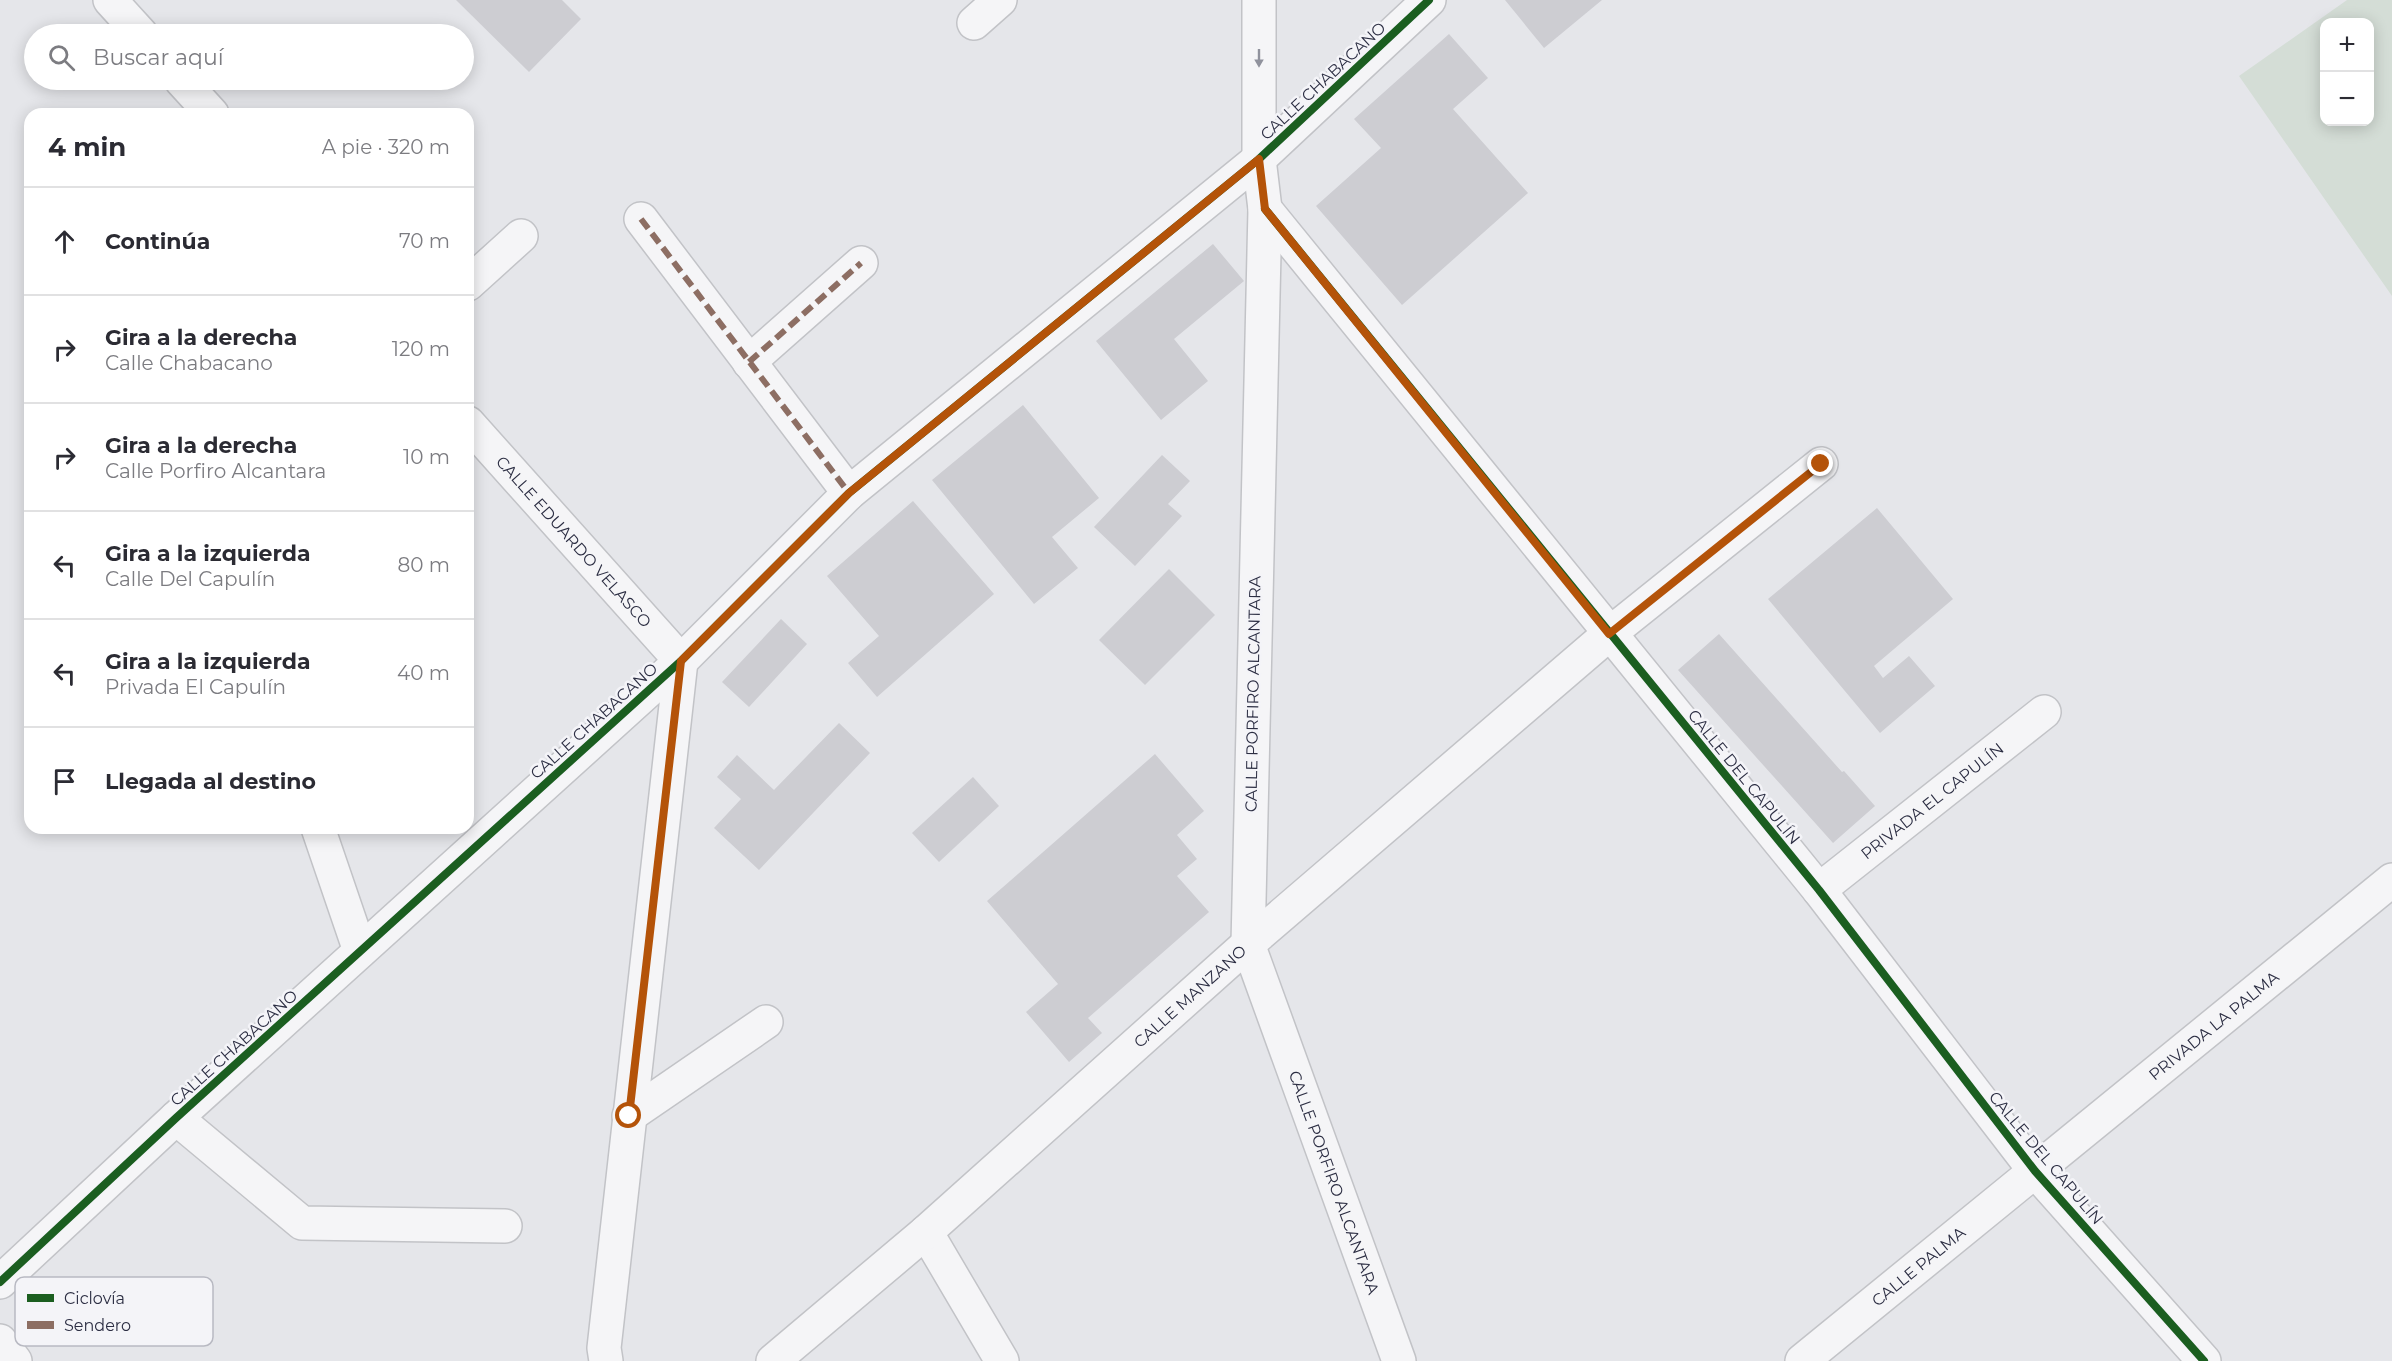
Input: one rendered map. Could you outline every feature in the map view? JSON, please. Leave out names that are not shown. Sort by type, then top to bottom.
[{"type":"street","points":[[110,0],[132,24]]},
{"type":"street","points":[[974,23],[1000,0]]},
{"type":"street","name":"CALLE PORFIRO ALCANTARA","points":[[1259,0],[1259,159],[1265,209],[1248,944],[1399,1361]]},
{"type":"street","name":"CALLE CHABACANO","points":[[0,1282],[176,1118],[681,661],[849,493],[1259,159],[1429,0]]},
{"type":"street","points":[[190,90],[207,108]]},
{"type":"street","name":"CALLE DEL CAPULÍN","points":[[1265,209],[1819,890],[2035,1172],[2204,1361]]},
{"type":"street","points":[[641,219],[849,493]]},
{"type":"street","points":[[474,278],[520,236]]},
{"type":"street","points":[[749,362],[861,263]]},
{"type":"street","name":"CALLE EDUARDO VELASCO","points":[[474,430],[681,661]]},
{"type":"street","points":[[1609,634],[1821,464]]},
{"type":"street","name":"CALLE MANZANO","points":[[772,1361],[926,1232],[1248,944],[1609,634]]},
{"type":"street","points":[[606,1361],[604,1348],[681,661]]},
{"type":"street","name":"PRIVADA EL CAPULÍN","points":[[1819,890],[2044,712]]},
{"type":"street","points":[[320,834],[360,951]]},
{"type":"street","name":"PRIVADA LA PALMA","points":[[2035,1172],[2392,880]]},
{"type":"street","points":[[629,1116],[766,1022]]},
{"type":"street","points":[[176,1118],[302,1223],[505,1226]]},
{"type":"street","name":"CALLE PALMA","points":[[1802,1361],[2035,1172]]},
{"type":"street","points":[[926,1232],[1002,1361]]},
{"type":"street","points":[[0,1341],[15,1361]]},
{"type":"shaded area","points":[[2347,0],[2392,0],[2392,296],[2239,76],[2320,19],[2320,126],[2374,126],[2374,18],[2321,18]]},
{"type":"building","points":[[456,0],[562,0],[581,19],[529,72]]},
{"type":"building","points":[[1505,0],[1602,0],[1544,48]]},
{"type":"building","points":[[1449,34],[1488,78],[1453,109],[1528,193],[1402,305],[1316,206],[1381,148],[1354,119]]},
{"type":"building","points":[[1213,244],[1244,281],[1174,339],[1208,381],[1161,420],[1096,341]]},
{"type":"building","points":[[1023,405],[1099,498],[1052,537],[1078,568],[1034,604],[932,480]]},
{"type":"building","points":[[1162,455],[1190,481],[1168,504],[1182,516],[1135,566],[1094,527]]},
{"type":"building","points":[[913,501],[994,594],[877,697],[848,663],[879,636],[827,576]]},
{"type":"building","points":[[1877,508],[1953,599],[1874,666],[1883,678],[1909,656],[1935,686],[1880,733],[1768,599]]},
{"type":"building","points":[[1169,569],[1215,615],[1145,685],[1099,640]]},
{"type":"building","points":[[781,619],[807,644],[749,707],[722,682]]},
{"type":"building","points":[[1719,634],[1875,806],[1833,843],[1678,670]]},
{"type":"building","points":[[839,723],[870,753],[759,870],[714,828],[741,799],[717,777],[737,755],[774,790]]},
{"type":"building","points":[[1155,754],[1204,811],[1177,835],[1197,859],[1177,876],[1209,912],[1088,1018],[1102,1033],[1069,1062],[1026,1012],[1058,984],[987,901]]},
{"type":"building","points":[[973,777],[999,806],[939,862],[912,833]]},
{"type":"marked path","points":[[641,219],[849,493]]},
{"type":"marked path","points":[[749,362],[861,263]]},
{"type":"cycle path","points":[[0,1282],[176,1118],[681,661],[849,493],[1259,159],[1429,0]]},
{"type":"cycle path","points":[[1265,209],[1819,890],[2035,1171],[2204,1361]]},
{"type":"route","points":[[629,1116],[681,661],[849,493],[1259,159],[1265,209],[1609,634],[1821,464]]}]
